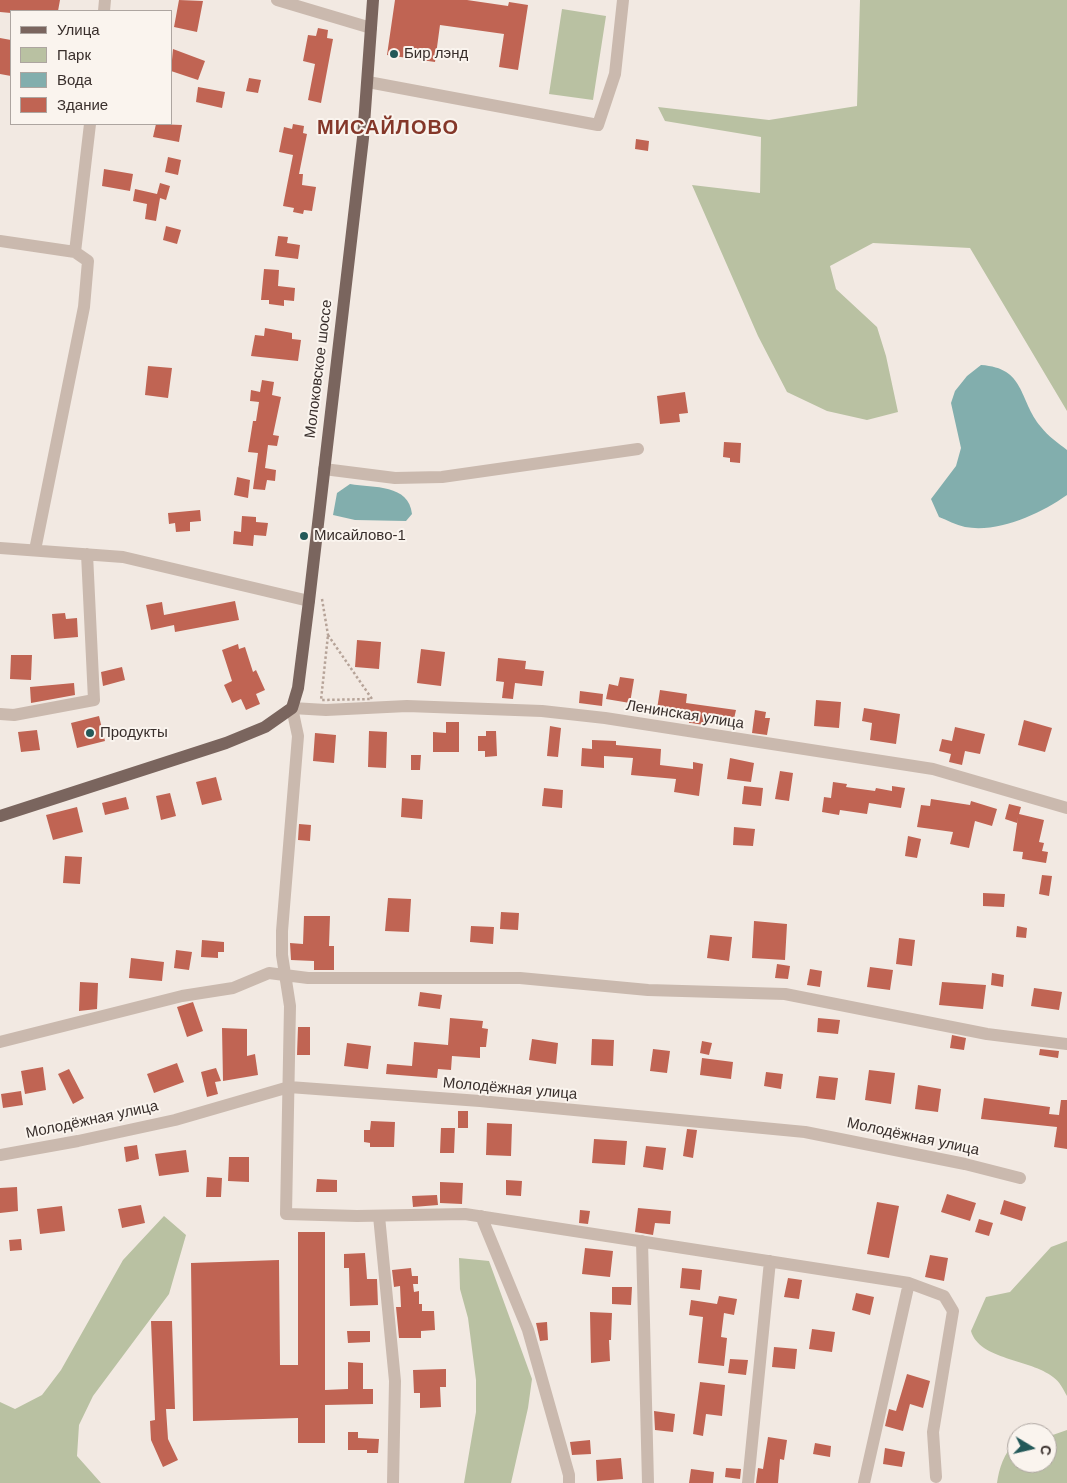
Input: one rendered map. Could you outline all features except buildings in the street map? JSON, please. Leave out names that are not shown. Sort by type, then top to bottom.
[{"type":"main road","name":"Молоковское шоссе","points":[[292,708],[298,688],[309,601],[363,138],[373,0]]},
{"type":"main road","points":[[0,816],[226,743],[264,727],[292,708]]},
{"type":"street","points":[[277,0],[371,28]]},
{"type":"street","points":[[368,82],[598,125],[615,74],[623,0]]},
{"type":"street","points":[[75,252],[90,125]]},
{"type":"street","points":[[0,241],[75,252],[88,261],[84,307],[35,550]]},
{"type":"street","points":[[324,469],[395,478],[442,477],[638,449]]},
{"type":"street","points":[[0,548],[123,557],[309,601]]},
{"type":"street","points":[[0,714],[14,714],[94,700],[87,554]]},
{"type":"street","name":"Ленинская улица","points":[[292,708],[326,710],[407,706],[542,711],[605,718],[933,770],[1067,808]]},
{"type":"street","points":[[292,708],[298,736],[282,931],[285,975],[290,1006],[286,1214],[379,1216],[465,1214],[909,1283],[944,1296],[954,1311],[933,1432],[936,1477]]},
{"type":"street","points":[[0,1042],[182,996],[233,988],[269,972],[308,978],[520,978],[648,990],[785,994],[987,1034],[1067,1044]]},
{"type":"street","name":"Молодёжная улица","points":[[0,1155],[78,1141],[175,1120],[289,1087],[480,1101],[805,1132],[965,1164],[1020,1178]]},
{"type":"street","points":[[379,1216],[395,1381],[393,1483]]},
{"type":"street","points":[[481,1216],[528,1330],[569,1475],[569,1483]]},
{"type":"street","points":[[642,1241],[648,1483]]},
{"type":"street","points":[[748,1483],[770,1261]]},
{"type":"street","points":[[864,1483],[909,1283]]},
{"type":"path","points":[[328,634],[333,643],[372,699],[321,700],[328,634]]},
{"type":"green space","points":[[860,0],[1067,0],[1067,411],[970,248],[873,243],[830,266],[836,289],[877,327],[886,356],[898,412],[867,420],[827,411],[787,392],[758,336],[692,185],[760,193],[761,137],[665,121],[658,107],[769,120],[857,106]]},
{"type":"green space","points":[[562,9],[606,16],[593,100],[549,94]]},
{"type":"green space","points":[[164,1216],[186,1235],[169,1294],[93,1396],[79,1425],[77,1456],[101,1483],[0,1483],[0,1402],[15,1409],[42,1395],[61,1370],[123,1260]]},
{"type":"green space","points":[[1067,1241],[1067,1396],[1053,1377],[1032,1366],[995,1354],[984,1348],[976,1341],[971,1331],[986,1297],[1010,1292],[1051,1247]]},
{"type":"green space","points":[[459,1258],[489,1261],[532,1379],[528,1408],[511,1483],[464,1483],[476,1412],[476,1380],[468,1318],[460,1289]]},
{"type":"green space","points":[[1067,1430],[1067,1483],[997,1483],[999,1472],[1007,1453],[1007,1473],[1057,1473],[1057,1434]]},
{"type":"water","points":[[981,365],[996,367],[1014,379],[1041,427],[1067,450],[1067,495],[1044,509],[1019,520],[1005,525],[978,528],[965,527],[939,517],[931,499],[956,466],[961,448],[951,403],[955,391],[967,376]]},
{"type":"water","points":[[350,484],[379,487],[397,492],[409,504],[412,514],[406,521],[355,520],[333,515],[337,493]]},
{"type":"place","name":"Бир лэнд","points":[[394,54]]},
{"type":"place","name":"Мисайлово-1","points":[[304,536]]},
{"type":"place","name":"Продукты","points":[[90,733]]},
{"type":"district","name":"МИСАЙЛОВО","points":[[388,128]]}]
